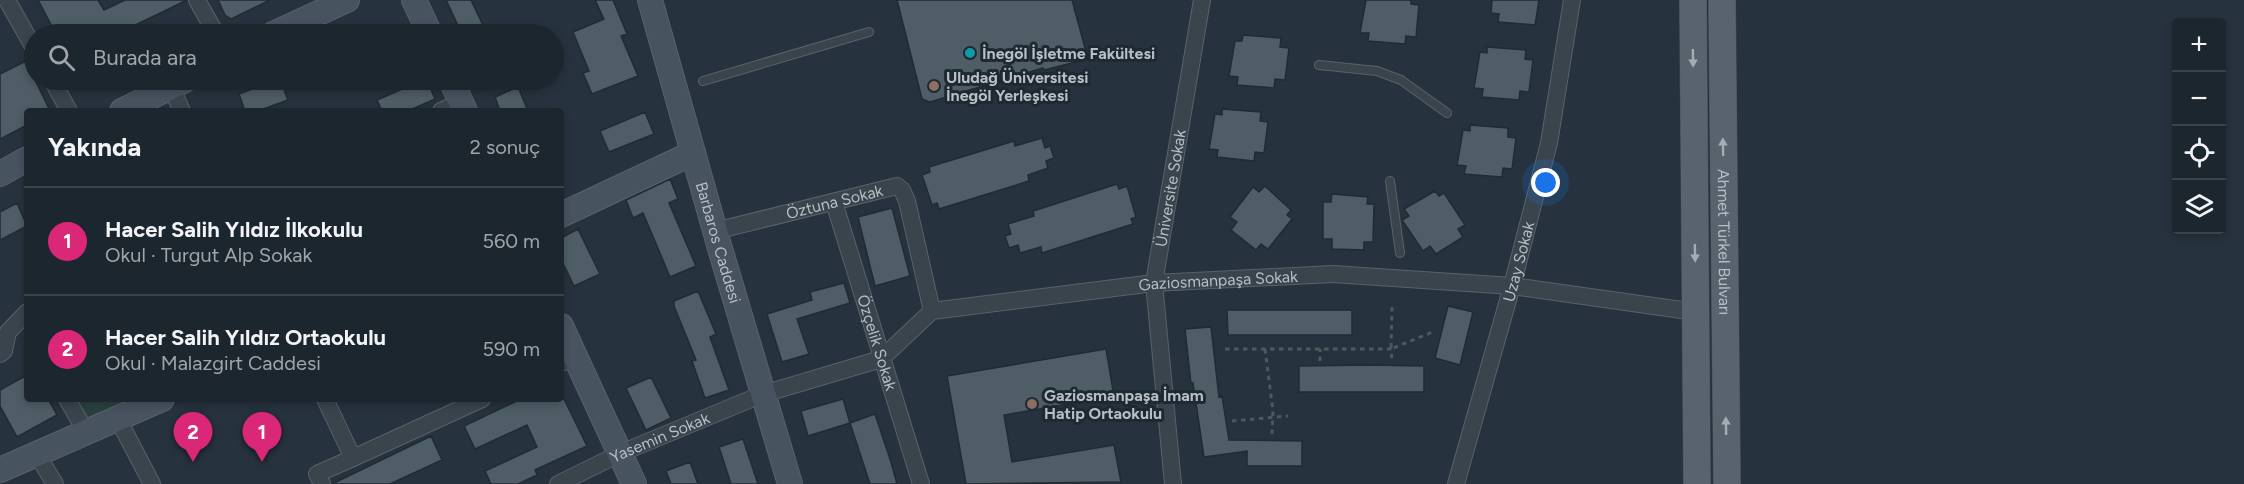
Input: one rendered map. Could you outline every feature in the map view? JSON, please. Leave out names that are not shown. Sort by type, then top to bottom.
[{"type":"main road","points":[[295,24],[347,0]]},
{"type":"main road","points":[[414,0],[425,24]]},
{"type":"main road","name":"Barbaros Caddesi","points":[[650,0],[790,484]]},
{"type":"main road","name":"Ahmet Türkel Bulvarı","points":[[1693,0],[1697,484]]},
{"type":"main road","name":"Ahmet Türkel Bulvarı","points":[[1722,0],[1727,484]]},
{"type":"main road","points":[[128,108],[164,90]]},
{"type":"main road","points":[[453,90],[456,108]]},
{"type":"main road","points":[[564,214],[693,153]]},
{"type":"main road","points":[[0,174],[24,161]]},
{"type":"main road","points":[[564,341],[568,360],[621,453],[634,484]]},
{"type":"main road","points":[[0,470],[155,402]]},
{"type":"street","points":[[7,0],[24,30]]},
{"type":"street","points":[[197,0],[210,24]]},
{"type":"street","name":"Üniversite Sokak","points":[[1173,484],[1154,283],[1202,0]]},
{"type":"street","name":"Uzay Sokak","points":[[1456,484],[1512,286],[1549,143],[1572,0]]},
{"type":"street","points":[[57,90],[67,108]]},
{"type":"street","points":[[179,90],[182,108]]},
{"type":"street","name":"Öztuna Sokak","points":[[715,231],[897,186],[908,201],[932,311]]},
{"type":"street","name":"Özçelik Sokak","points":[[834,202],[921,484]]},
{"type":"street","name":"Gaziosmanpaşa Sokak","points":[[932,311],[1154,283],[1333,274],[1512,286],[1696,312]]},
{"type":"street","points":[[763,394],[882,359],[932,311]]},
{"type":"street","points":[[0,354],[4,351],[8,332],[24,321]]},
{"type":"street","name":"Yasemin Sokak","points":[[558,484],[621,453],[763,394]]},
{"type":"street","points":[[69,402],[87,432]]},
{"type":"street","points":[[327,402],[353,458]]},
{"type":"street","points":[[322,484],[317,474],[475,402]]},
{"type":"street","points":[[118,418],[152,484]]},
{"type":"street","points":[[36,453],[54,484]]},
{"type":"lane","points":[[703,81],[869,32]]},
{"type":"lane","points":[[1319,66],[1377,71],[1401,80],[1447,113]]},
{"type":"lane","points":[[1390,181],[1400,253]]},
{"type":"path","points":[[1392,307],[1392,361]]},
{"type":"path","points":[[1225,349],[1391,349],[1435,331]]},
{"type":"path","points":[[1265,349],[1273,417],[1272,434]]},
{"type":"path","points":[[1320,349],[1320,361]]},
{"type":"path","points":[[1232,421],[1288,416]]},
{"type":"green space","points":[[78,402],[134,402],[90,424]]},
{"type":"building","points":[[38,0],[98,0],[104,10],[125,0],[187,0],[138,24],[51,24]]},
{"type":"building","points":[[218,0],[270,0],[231,19],[225,15]]},
{"type":"building","points":[[446,0],[471,0],[482,24],[457,24]]},
{"type":"building","points":[[595,0],[613,0],[627,34],[621,36],[638,76],[592,94],[583,73],[589,71],[573,32],[604,19]]},
{"type":"building","name":"İnegöl İşletme Fakültesi","points":[[897,0],[1072,0],[1088,59],[1044,70],[1043,68],[930,102],[922,99]]},
{"type":"building","points":[[1366,0],[1411,0],[1411,4],[1419,5],[1416,37],[1406,36],[1405,44],[1368,41],[1369,33],[1360,33]]},
{"type":"building","points":[[1492,0],[1539,0],[1535,25],[1498,22],[1499,14],[1491,13]]},
{"type":"building","points":[[1243,35],[1281,38],[1280,47],[1289,48],[1285,80],[1275,79],[1274,88],[1237,85],[1238,77],[1229,76],[1235,41],[1242,41]]},
{"type":"building","points":[[1487,47],[1526,50],[1525,59],[1533,60],[1529,92],[1520,91],[1519,100],[1482,97],[1483,89],[1474,88],[1480,52],[1487,53]]},
{"type":"building","points":[[24,62],[24,90],[40,90],[49,108],[24,108],[24,127],[0,139],[0,74]]},
{"type":"building","points":[[250,90],[284,90],[288,100],[266,108],[244,108],[239,94]]},
{"type":"building","points":[[400,90],[431,90],[435,99],[415,108],[381,108],[377,100]]},
{"type":"building","points":[[511,90],[519,90],[527,108],[499,108],[495,97]]},
{"type":"building","points":[[1222,109],[1261,112],[1260,121],[1268,122],[1264,153],[1255,152],[1254,161],[1217,157],[1218,150],[1209,149],[1215,114],[1222,115]]},
{"type":"building","points":[[645,112],[654,134],[609,152],[600,131]]},
{"type":"building","points":[[1470,125],[1508,128],[1508,137],[1516,138],[1512,169],[1503,168],[1502,177],[1464,174],[1466,166],[1457,165],[1463,130],[1470,131]]},
{"type":"building","points":[[1042,138],[1045,148],[1050,146],[1054,158],[1046,161],[1048,168],[1028,175],[1029,181],[939,209],[937,203],[932,205],[922,175],[930,172],[929,167],[1014,141],[1015,146]]},
{"type":"building","points":[[670,179],[678,199],[669,203],[696,266],[670,277],[643,213],[633,218],[626,200]]},
{"type":"building","points":[[1117,184],[1119,189],[1127,186],[1136,217],[1131,219],[1133,224],[1042,253],[1041,247],[1020,253],[1018,245],[1009,248],[1005,236],[1011,234],[1008,224],[1034,216],[1033,211]]},
{"type":"building","points":[[1265,186],[1291,210],[1287,215],[1292,219],[1268,249],[1261,244],[1256,250],[1231,230],[1237,222],[1230,217],[1253,187],[1259,192]]},
{"type":"building","points":[[1435,191],[1439,196],[1444,193],[1465,225],[1458,229],[1463,237],[1436,254],[1430,246],[1423,251],[1402,220],[1409,216],[1404,209]]},
{"type":"building","points":[[1332,194],[1368,197],[1367,204],[1374,204],[1373,242],[1364,242],[1364,250],[1332,249],[1332,239],[1323,239],[1323,202],[1331,202]]},
{"type":"building","points":[[17,203],[24,219],[24,228],[0,240],[0,212]]},
{"type":"building","points":[[892,208],[910,276],[875,286],[858,217]]},
{"type":"building","points":[[578,229],[600,274],[574,286],[564,265],[564,236]]},
{"type":"building","points":[[844,283],[850,303],[797,319],[809,354],[782,362],[767,314],[812,300],[810,292]]},
{"type":"building","points":[[698,291],[716,334],[710,337],[729,390],[705,398],[692,361],[696,360],[674,306],[674,301]]},
{"type":"building","points":[[1448,306],[1473,312],[1460,365],[1435,358]]},
{"type":"building","points":[[1227,310],[1352,310],[1352,335],[1228,335]]},
{"type":"building","points":[[1211,327],[1219,397],[1222,396],[1229,440],[1302,441],[1302,466],[1247,466],[1247,451],[1204,457],[1193,383],[1191,384],[1185,329]]},
{"type":"building","points":[[1106,349],[1114,396],[1004,415],[1012,462],[1114,445],[1121,482],[966,484],[947,376]]},
{"type":"building","points":[[1299,366],[1424,366],[1424,392],[1299,392]]},
{"type":"building","points":[[24,377],[24,402],[50,402],[57,415],[17,437],[0,406],[0,390]]},
{"type":"building","points":[[651,377],[671,418],[646,430],[626,388]]},
{"type":"building","points":[[564,399],[587,446],[535,470],[537,475],[518,484],[491,484],[485,471],[537,447],[527,425],[475,449],[464,426],[515,402],[564,402]]},
{"type":"building","points":[[843,399],[850,423],[808,436],[801,411]]},
{"type":"building","points":[[875,414],[897,484],[870,484],[850,423]]},
{"type":"building","points":[[431,436],[442,460],[390,484],[332,484]]},
{"type":"building","points":[[743,439],[758,484],[731,484],[719,447]]},
{"type":"building","points":[[690,462],[698,484],[671,484],[666,471]]},
{"type":"place","name":"İnegöl İşletme Fakültesi","points":[[970,53]]},
{"type":"place","name":"Uludağ Üniversitesi İnegöl Yerleşkesi","points":[[934,86]]},
{"type":"place","name":"Gaziosmanpaşa İmam Hatip Ortaokulu","points":[[1032,404]]},
{"type":"place","name":"Hacer Salih Yıldız Ortaokulu","points":[[193,462]]},
{"type":"place","name":"Hacer Salih Yıldız İlkokulu","points":[[262,462]]}]
